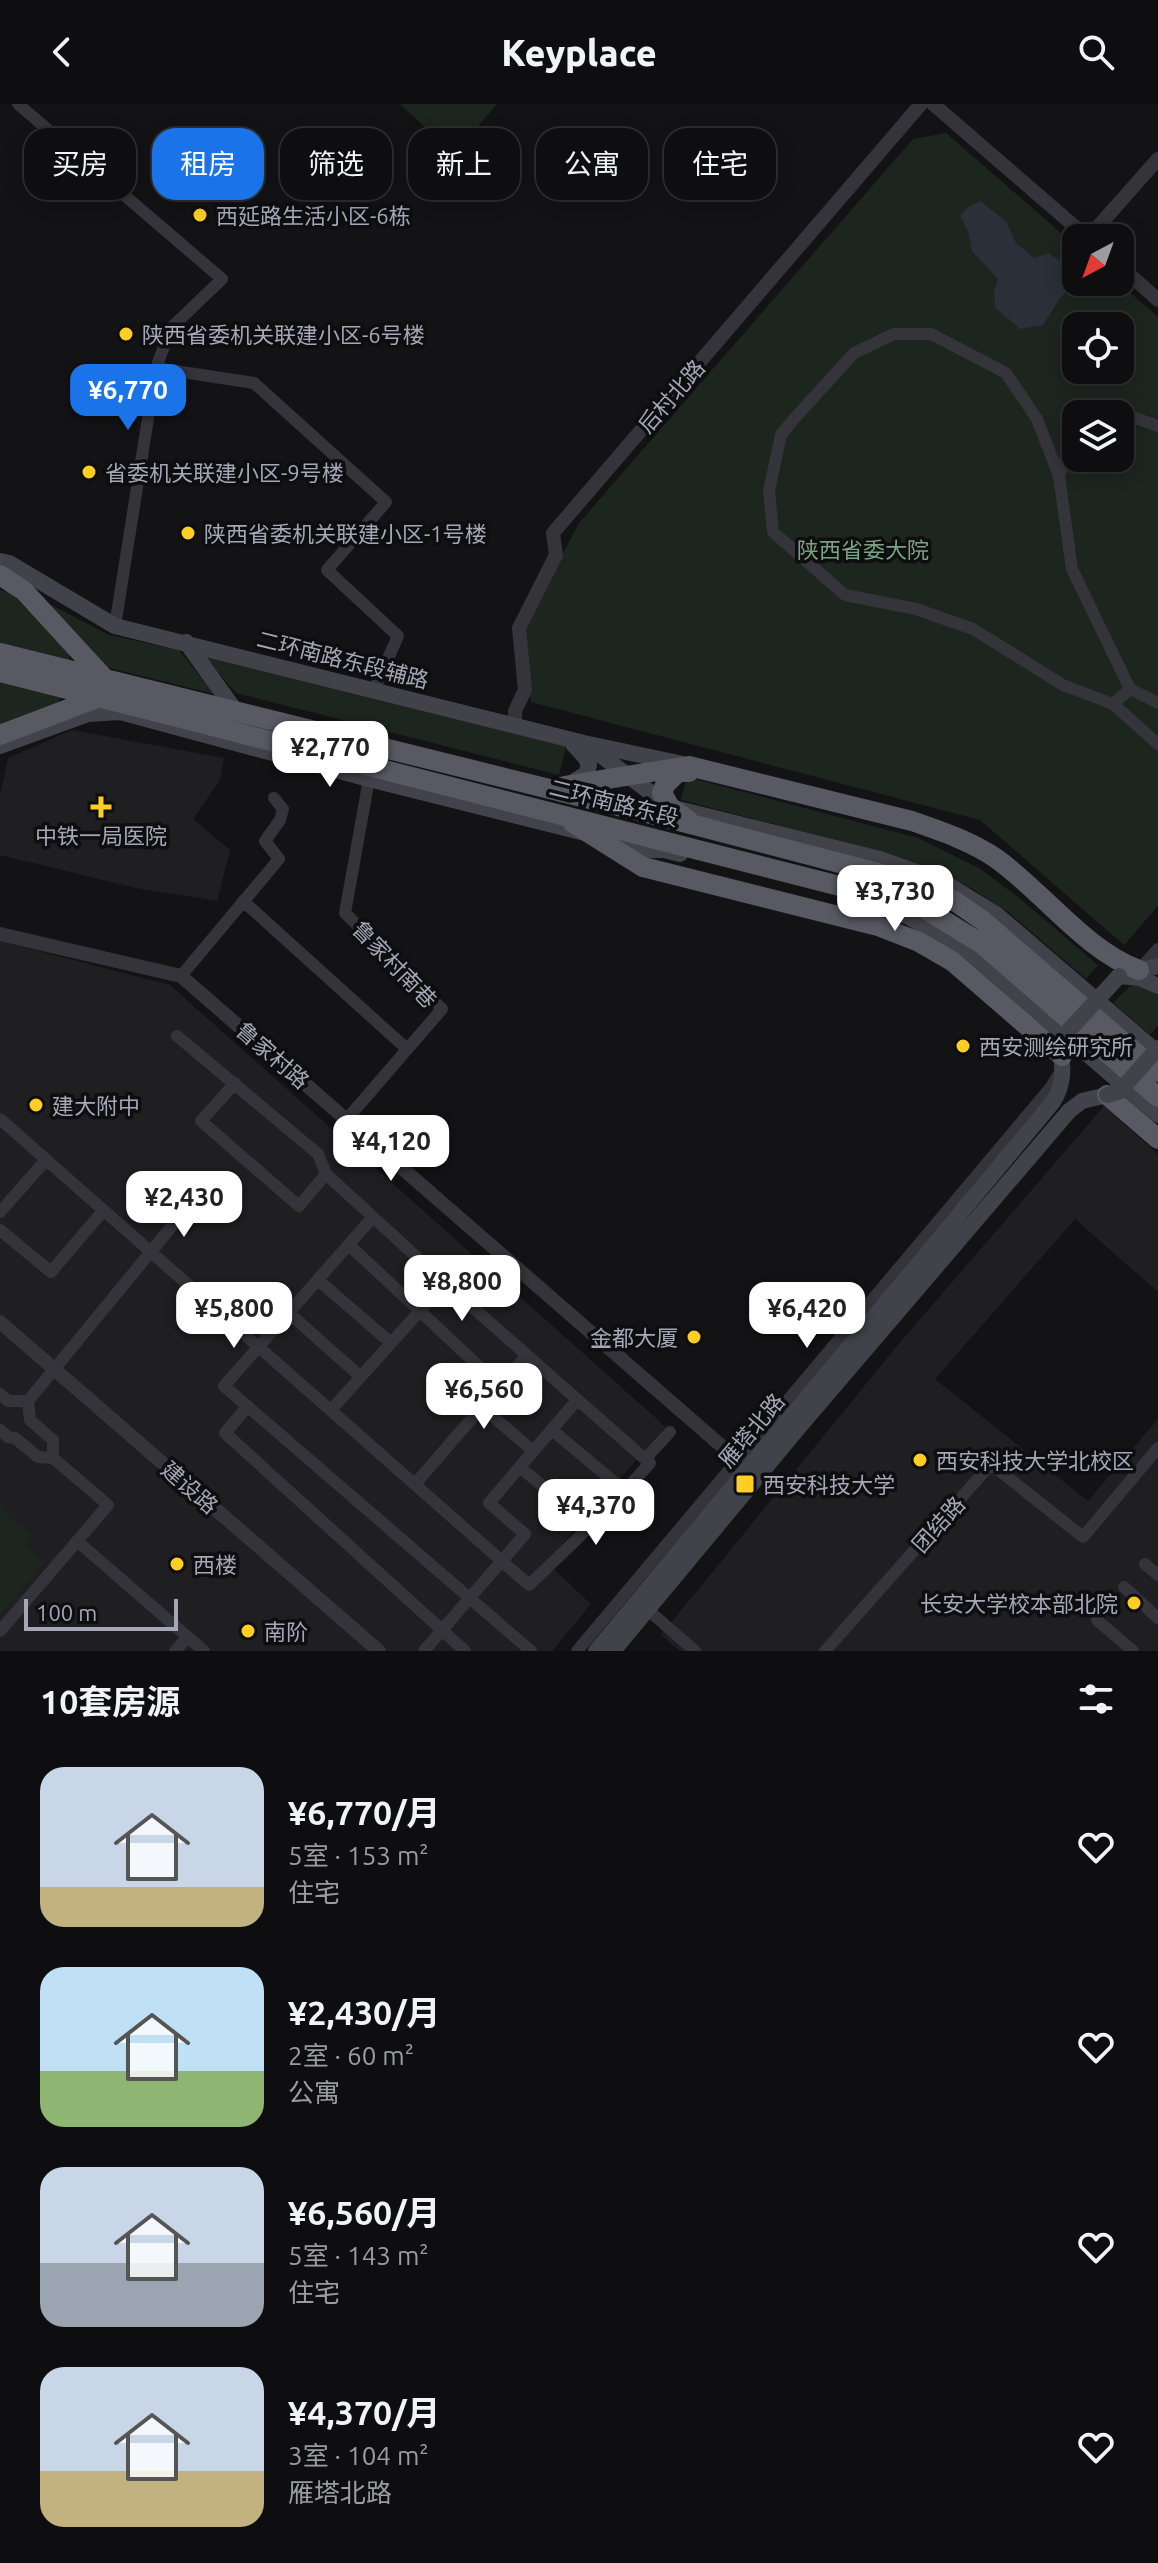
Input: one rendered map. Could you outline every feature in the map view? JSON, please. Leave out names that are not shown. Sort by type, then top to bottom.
[{"type":"highway","points":[[0,575],[24,591],[105,679]]},
{"type":"highway","points":[[0,653],[511,780],[683,817]]},
{"type":"highway","name":"二环南路东段","points":[[0,672],[557,812],[652,844],[922,907],[982,944],[1158,1097]]},
{"type":"highway","points":[[0,735],[97,698]]},
{"type":"highway","points":[[566,785],[689,766],[912,821],[944,832],[996,858],[1110,956],[1139,971]]},
{"type":"highway","points":[[683,817],[662,793],[665,785],[678,772],[908,827],[937,838],[1006,877],[1139,971]]},
{"type":"highway","points":[[511,780],[534,778],[566,785],[916,883],[953,900],[982,920],[1158,1072]]},
{"type":"highway","points":[[557,812],[643,867],[878,926],[919,942],[952,961],[1061,1053]]},
{"type":"highway","points":[[652,844],[650,862],[869,915],[906,928],[953,954],[1043,1031],[1061,1053]]},
{"type":"highway","points":[[1107,1095],[1158,1139]]},
{"type":"main road","name":"二环南路东段辅路","points":[[0,561],[9,563],[115,626],[584,743],[689,766]]},
{"type":"main road","points":[[186,642],[237,713]]},
{"type":"main road","points":[[0,746],[88,714],[146,710]]},
{"type":"main road","points":[[120,712],[592,835],[652,844],[664,850],[869,903],[931,928],[969,952],[1158,1115]]},
{"type":"main road","points":[[566,738],[578,748],[589,765],[586,774],[566,785]]},
{"type":"main road","points":[[584,743],[683,817],[880,859],[942,881],[996,914],[1158,1051]]},
{"type":"main road","points":[[1139,971],[1139,978],[1158,986]]},
{"type":"main road","points":[[1061,1053],[1139,971]]},
{"type":"main road","name":"雁塔北路","points":[[613,1651],[648,1610],[747,1469],[1069,1111],[1082,1101],[1120,1091],[1158,1051]]},
{"type":"main road","name":"雁塔北路","points":[[596,1651],[1053,1102],[1061,1089],[1061,1053]]},
{"type":"street","points":[[18,104],[222,279],[171,328],[156,368],[115,626]]},
{"type":"street","name":"后村北路","points":[[515,724],[515,711],[525,690],[519,628],[556,555],[553,533],[921,104]]},
{"type":"street","points":[[933,104],[1072,224]]},
{"type":"street","points":[[1100,224],[1158,159]]},
{"type":"street","points":[[1134,279],[1158,300]]},
{"type":"street","points":[[1158,703],[1130,689],[1072,569],[1059,476],[1037,419],[1006,373],[931,334],[894,334],[854,353],[781,435],[769,491],[773,532],[845,595],[916,609],[973,629],[1063,685],[1113,704],[1158,744]]},
{"type":"street","points":[[156,368],[254,383],[386,502],[327,570],[398,636],[374,690]]},
{"type":"street","points":[[1134,418],[1158,426]]},
{"type":"street","points":[[1059,476],[1062,468]]},
{"type":"street","points":[[1113,704],[1130,689]]},
{"type":"street","name":"鲁家村南巷","points":[[347,1119],[442,1009],[345,913],[369,779]]},
{"type":"street","points":[[181,976],[279,859],[265,841],[280,820],[283,809],[274,798]]},
{"type":"street","points":[[243,901],[407,1049]]},
{"type":"street","name":"鲁家村路","points":[[0,934],[181,976],[747,1469]]},
{"type":"street","points":[[1139,971],[1158,949]]},
{"type":"street","points":[[0,1119],[529,1585],[591,1527],[650,1463],[326,1174],[318,1154],[177,1036]]},
{"type":"street","points":[[235,1083],[201,1121],[299,1206],[326,1174]]},
{"type":"street","points":[[0,1212],[46,1160]]},
{"type":"street","points":[[53,1458],[53,1440],[30,1420],[28,1401],[191,1203]]},
{"type":"street","points":[[0,1230],[51,1272],[103,1211]]},
{"type":"street","points":[[373,1217],[224,1386],[531,1651]]},
{"type":"street","points":[[349,1245],[500,1386]]},
{"type":"street","points":[[318,1280],[391,1343]]},
{"type":"street","points":[[331,1410],[445,1283]]},
{"type":"street","points":[[289,1313],[361,1377]]},
{"type":"street","name":"建设路","points":[[0,1322],[379,1651]]},
{"type":"street","points":[[415,1484],[527,1355]]},
{"type":"street","points":[[424,1651],[525,1534],[489,1503],[577,1400]]},
{"type":"street","points":[[3,1402],[28,1401]]},
{"type":"street","points":[[248,1406],[225,1433],[465,1651]]},
{"type":"street","points":[[482,1407],[533,1451]]},
{"type":"street","points":[[15,1438],[30,1420]]},
{"type":"street","points":[[0,1430],[38,1457],[53,1458],[108,1505],[0,1631]]},
{"type":"street","points":[[552,1430],[625,1491]]},
{"type":"street","points":[[645,1459],[670,1432]]},
{"type":"street","name":"团结路","points":[[825,1651],[991,1464],[1083,1537],[1158,1448]]},
{"type":"street","points":[[520,1467],[591,1527]]},
{"type":"street","points":[[577,1651],[747,1469]]},
{"type":"street","points":[[77,1541],[204,1651]]},
{"type":"street","points":[[1145,1564],[1158,1575]]},
{"type":"street","points":[[1124,1587],[1158,1618]]},
{"type":"street","points":[[648,1610],[695,1651]]},
{"type":"street","points":[[1097,1620],[1133,1651]]},
{"type":"street","points":[[175,1651],[188,1637]]},
{"type":"shaded area","points":[[980,201],[1006,221],[1016,243],[1034,258],[1048,253],[1062,262],[1062,296],[1043,325],[1020,329],[995,308],[994,293],[998,279],[972,251],[968,231],[960,216],[969,206]]},
{"type":"shaded area","name":"中铁一局医院","points":[[72,730],[224,758],[220,780],[193,819],[230,850],[217,901],[136,888],[0,855],[0,795],[8,758]]},
{"type":"shaded area","points":[[0,941],[170,985],[666,1427],[546,1562],[591,1604],[552,1651],[0,1651]]},
{"type":"shaded area","name":"西安科技大学北校区","points":[[1104,1106],[1158,1154],[1158,1292],[1075,1219],[935,1379],[1088,1501],[1158,1419],[1158,1651],[680,1651],[661,1635],[897,1346]]},
{"type":"green space","points":[[400,104],[497,104],[476,128],[426,128]]},
{"type":"green space","name":"陕西省委大院","points":[[946,133],[1062,234],[1062,296],[1134,296],[1158,317],[1158,906],[1124,945],[980,820],[531,702],[522,631],[579,523],[913,139]]},
{"type":"green space","points":[[0,590],[11,593],[70,654],[55,709],[0,728]]},
{"type":"green space","points":[[38,598],[109,635],[179,650],[214,694],[102,666]]},
{"type":"green space","points":[[202,654],[566,746],[559,775],[236,693]]},
{"type":"green space","points":[[687,777],[918,838],[979,868],[1098,965],[1086,979],[1008,912],[973,889],[933,869],[886,853],[681,800]]},
{"type":"green space","points":[[1136,985],[1158,993],[1158,1026],[1150,1035],[1113,1003],[1129,987]]},
{"type":"green space","points":[[0,1507],[32,1536],[25,1545],[44,1563],[0,1614]]},
{"type":"place","name":"西延路生活小区-6栋","points":[[200,215]]},
{"type":"place","name":"陕西省委机关联建小区-6号楼","points":[[126,334]]},
{"type":"place","name":"省委机关联建小区-9号楼","points":[[89,472]]},
{"type":"place","name":"陕西省委机关联建小区-1号楼","points":[[188,533]]},
{"type":"place","name":"中铁一局医院","points":[[101,807]]},
{"type":"place","name":"西安测绘研究所","points":[[963,1046]]},
{"type":"place","name":"建大附中","points":[[36,1105]]},
{"type":"place","name":"金都大厦","points":[[694,1337]]},
{"type":"place","name":"西安科技大学北校区","points":[[920,1460]]},
{"type":"place","name":"西安科技大学","points":[[745,1484]]},
{"type":"place","name":"西楼","points":[[177,1564]]},
{"type":"place","name":"长安大学校本部北院","points":[[1134,1603]]},
{"type":"place","name":"南阶","points":[[248,1631]]}]
